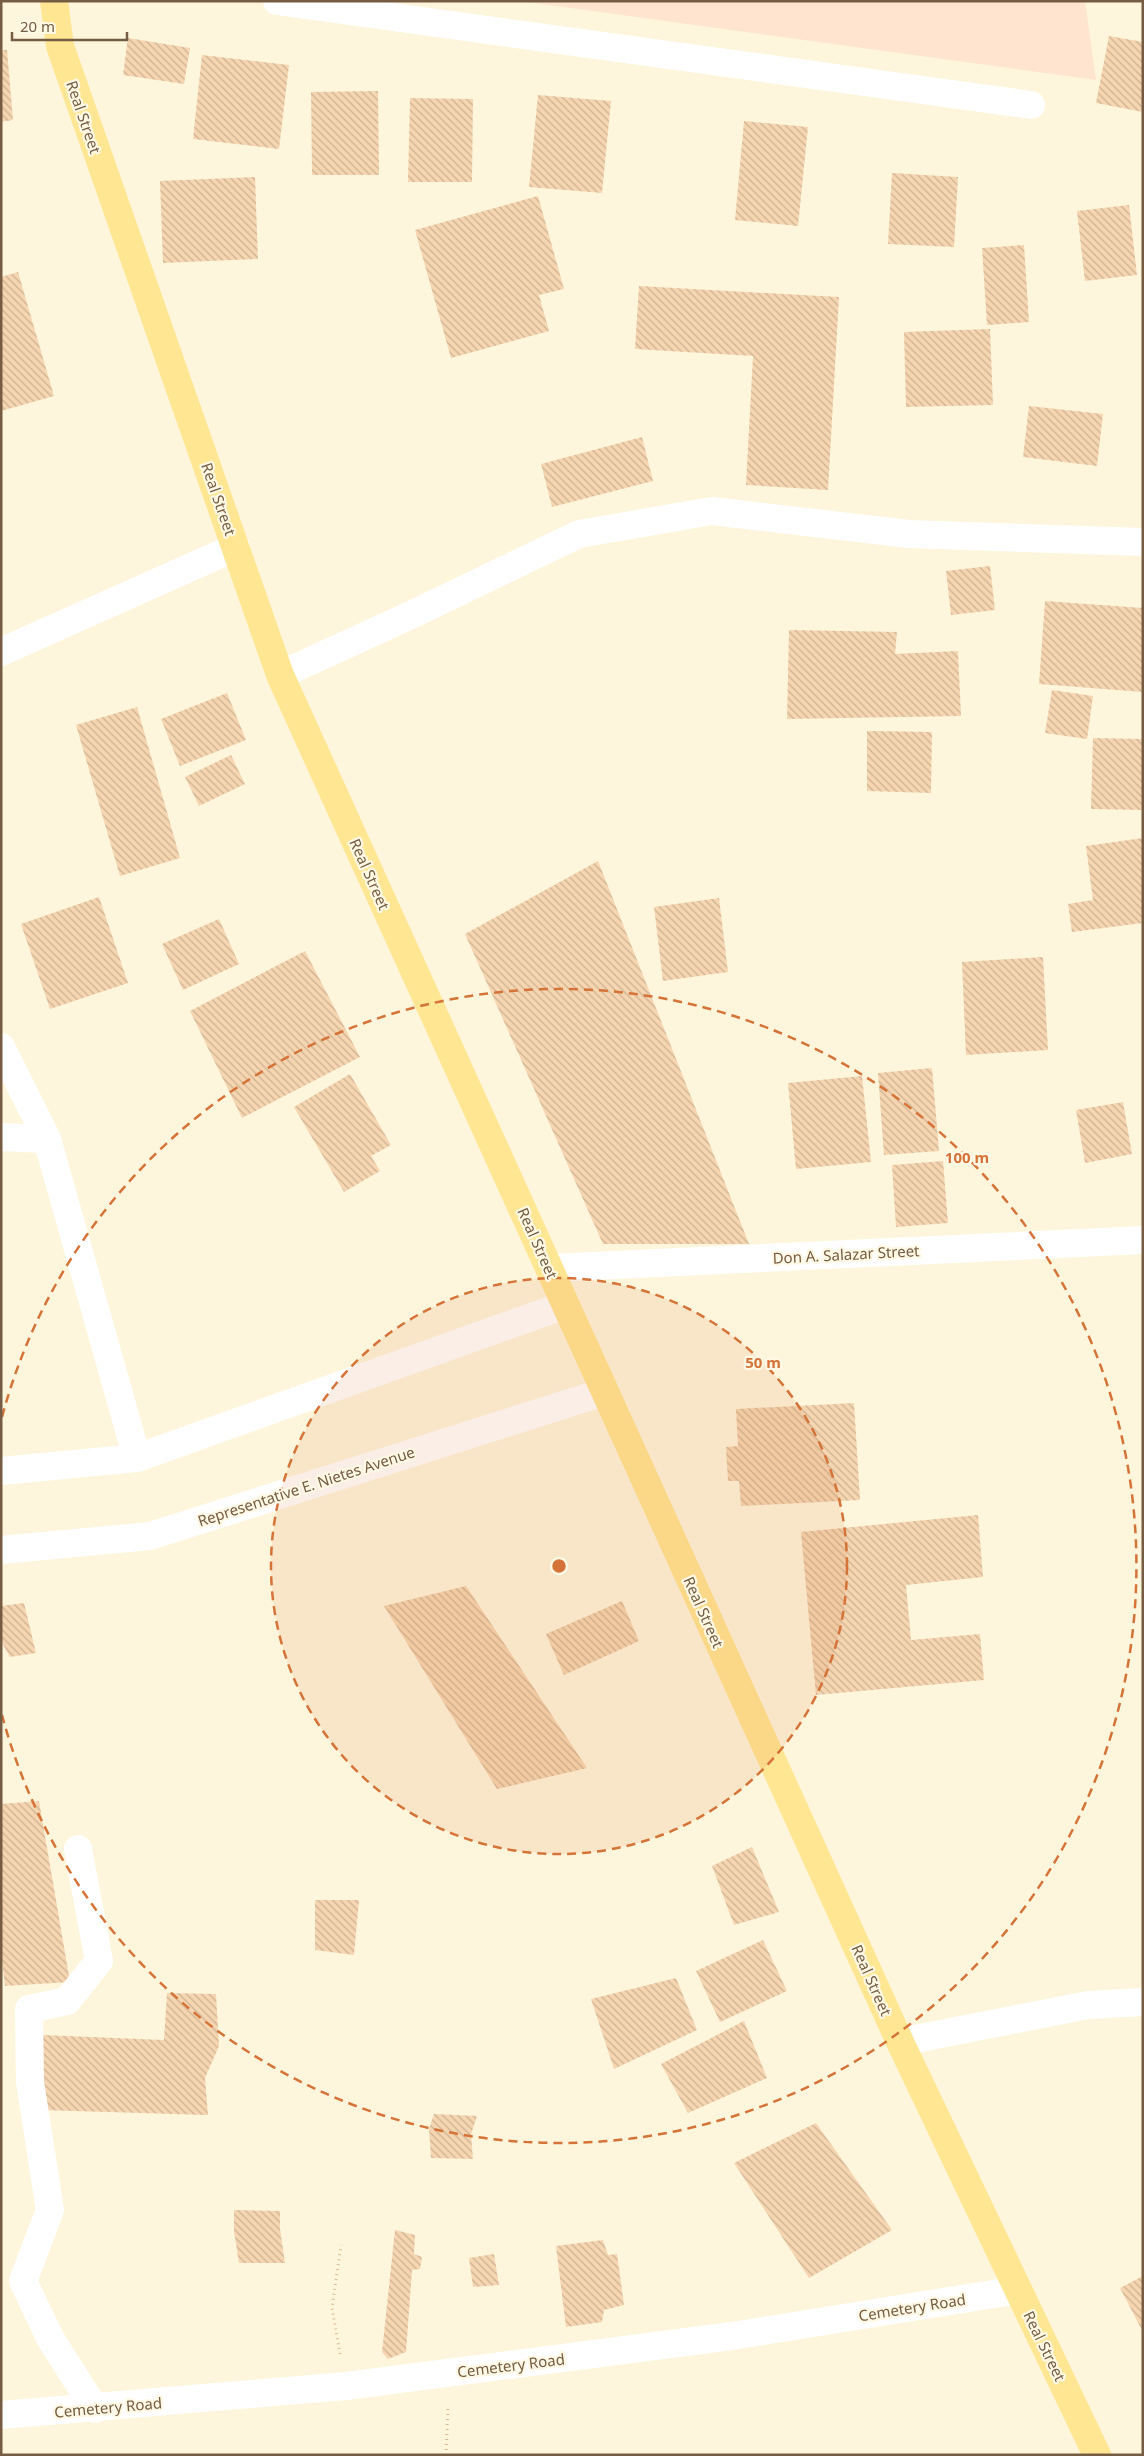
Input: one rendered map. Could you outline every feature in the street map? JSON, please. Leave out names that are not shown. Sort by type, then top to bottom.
[{"type":"main road","name":"Real Street","points":[[54,1],[60,46],[280,675],[900,2042],[1097,2455]]},
{"type":"street","points":[[277,1],[419,10],[1031,105]]},
{"type":"street","points":[[280,675],[414,614],[579,534],[712,511],[909,534],[1143,542]]},
{"type":"street","points":[[1,652],[236,547]]},
{"type":"street","points":[[1,1047],[47,1139],[137,1458]]},
{"type":"street","points":[[1,1137],[47,1139]]},
{"type":"street","name":"Don A. Salazar Street","points":[[550,1268],[1143,1240]]},
{"type":"street","points":[[1,1471],[137,1458],[565,1305]]},
{"type":"street","name":"Representative E. Nietes Avenue","points":[[1,1550],[150,1536],[604,1392]]},
{"type":"street","points":[[78,1849],[99,1961],[67,2001],[29,2009],[30,2082],[50,2210],[23,2281],[50,2338],[95,2408]]},
{"type":"street","points":[[900,2042],[1088,2006],[1143,2002]]},
{"type":"street","name":"Cemetery Road","points":[[1,2416],[346,2386],[732,2336],[1018,2290]]},
{"type":"path","points":[[341,2245],[332,2308],[346,2386]]},
{"type":"path","points":[[446,2455],[449,2373]]},
{"type":"shaded area","points":[[520,1],[1085,1],[1096,80]]},
{"type":"building","points":[[1109,36],[1143,42],[1143,112],[1096,103]]},
{"type":"building","points":[[128,38],[190,48],[184,84],[123,75]]},
{"type":"building","points":[[1,50],[7,50],[13,120],[1,122]]},
{"type":"building","points":[[202,55],[289,65],[279,149],[193,139]]},
{"type":"building","points":[[378,91],[379,175],[312,175],[311,92]]},
{"type":"building","points":[[538,95],[611,101],[602,193],[529,187]]},
{"type":"building","points":[[410,98],[473,99],[472,182],[408,182]]},
{"type":"building","points":[[744,121],[808,127],[798,226],[735,220]]},
{"type":"building","points":[[892,173],[958,177],[954,247],[888,244]]},
{"type":"building","points":[[255,177],[258,259],[163,263],[160,181]]},
{"type":"building","points":[[538,196],[564,289],[539,295],[549,331],[451,358],[415,230]]},
{"type":"building","points":[[1129,205],[1137,275],[1085,281],[1077,211]]},
{"type":"building","points":[[1024,245],[1029,322],[987,325],[982,248]]},
{"type":"building","points":[[18,272],[54,396],[1,411],[1,277]]},
{"type":"building","points":[[639,286],[839,297],[828,490],[746,485],[753,356],[635,349]]},
{"type":"building","points":[[990,329],[993,405],[906,407],[904,332]]},
{"type":"building","points":[[1029,406],[1103,414],[1097,466],[1023,457]]},
{"type":"building","points":[[642,437],[653,481],[552,507],[541,464]]},
{"type":"building","points":[[990,566],[995,610],[951,615],[946,571]]},
{"type":"building","points":[[1045,601],[1143,608],[1143,692],[1039,684]]},
{"type":"building","points":[[789,630],[897,632],[895,654],[958,651],[961,716],[787,719]]},
{"type":"building","points":[[1052,690],[1093,696],[1087,739],[1045,733]]},
{"type":"building","points":[[227,693],[246,740],[180,766],[161,719]]},
{"type":"building","points":[[137,707],[180,858],[120,876],[76,725]]},
{"type":"building","points":[[867,731],[932,732],[931,793],[867,791]]},
{"type":"building","points":[[1093,738],[1143,739],[1143,810],[1091,809]]},
{"type":"building","points":[[231,755],[245,784],[199,806],[185,777]]},
{"type":"building","points":[[1143,838],[1143,923],[1072,932],[1068,904],[1093,900],[1086,846]]},
{"type":"building","points":[[598,861],[749,1244],[603,1244],[465,934]]},
{"type":"building","points":[[99,897],[128,983],[50,1009],[21,924]]},
{"type":"building","points":[[719,898],[728,972],[663,981],[654,907]]},
{"type":"building","points":[[219,919],[239,964],[183,990],[162,944]]},
{"type":"building","points":[[305,951],[360,1057],[242,1118],[190,1011]]},
{"type":"building","points":[[1043,957],[1048,1050],[966,1055],[962,962]]},
{"type":"building","points":[[932,1068],[939,1151],[884,1155],[878,1073]]},
{"type":"building","points":[[350,1074],[391,1145],[371,1156],[380,1171],[344,1192],[294,1107]]},
{"type":"building","points":[[862,1076],[871,1162],[796,1169],[788,1083]]},
{"type":"building","points":[[1123,1102],[1132,1154],[1085,1163],[1076,1110]]},
{"type":"building","points":[[943,1161],[948,1223],[896,1227],[892,1165]]},
{"type":"building","points":[[854,1403],[860,1500],[741,1506],[739,1481],[728,1481],[726,1447],[738,1446],[736,1409]]},
{"type":"building","points":[[978,1515],[983,1577],[906,1585],[911,1640],[980,1634],[984,1680],[816,1695],[801,1532]]},
{"type":"building","points":[[466,1586],[587,1768],[497,1789],[384,1606]]},
{"type":"building","points":[[622,1601],[639,1641],[564,1675],[546,1634]]},
{"type":"building","points":[[24,1603],[36,1653],[10,1657],[1,1641],[1,1606]]},
{"type":"building","points":[[39,1801],[70,1982],[5,1986],[1,1951],[1,1804]]},
{"type":"building","points":[[752,1847],[779,1912],[734,1925],[712,1866]]},
{"type":"building","points":[[315,1900],[359,1900],[354,1955],[315,1950]]},
{"type":"building","points":[[763,1940],[787,1991],[720,2022],[696,1971]]},
{"type":"building","points":[[676,1978],[697,2030],[614,2069],[591,1999]]},
{"type":"building","points":[[167,1993],[216,1994],[219,2046],[205,2078],[208,2115],[40,2110],[42,2035],[164,2040]]},
{"type":"building","points":[[744,2021],[767,2078],[688,2113],[661,2064]]},
{"type":"building","points":[[434,2114],[477,2116],[471,2134],[473,2159],[431,2158],[429,2129]]},
{"type":"building","points":[[816,2123],[892,2230],[809,2278],[734,2163]]},
{"type":"building","points":[[234,2210],[280,2211],[280,2229],[285,2263],[239,2263],[234,2231]]},
{"type":"building","points":[[395,2230],[415,2235],[414,2254],[422,2257],[420,2269],[412,2270],[406,2352],[388,2359],[382,2352]]},
{"type":"building","points":[[603,2240],[608,2255],[617,2254],[624,2305],[604,2310],[602,2322],[566,2327],[556,2246]]},
{"type":"building","points":[[494,2254],[499,2285],[473,2287],[469,2258]]},
{"type":"building","points":[[1143,2276],[1143,2332],[1120,2288]]}]
